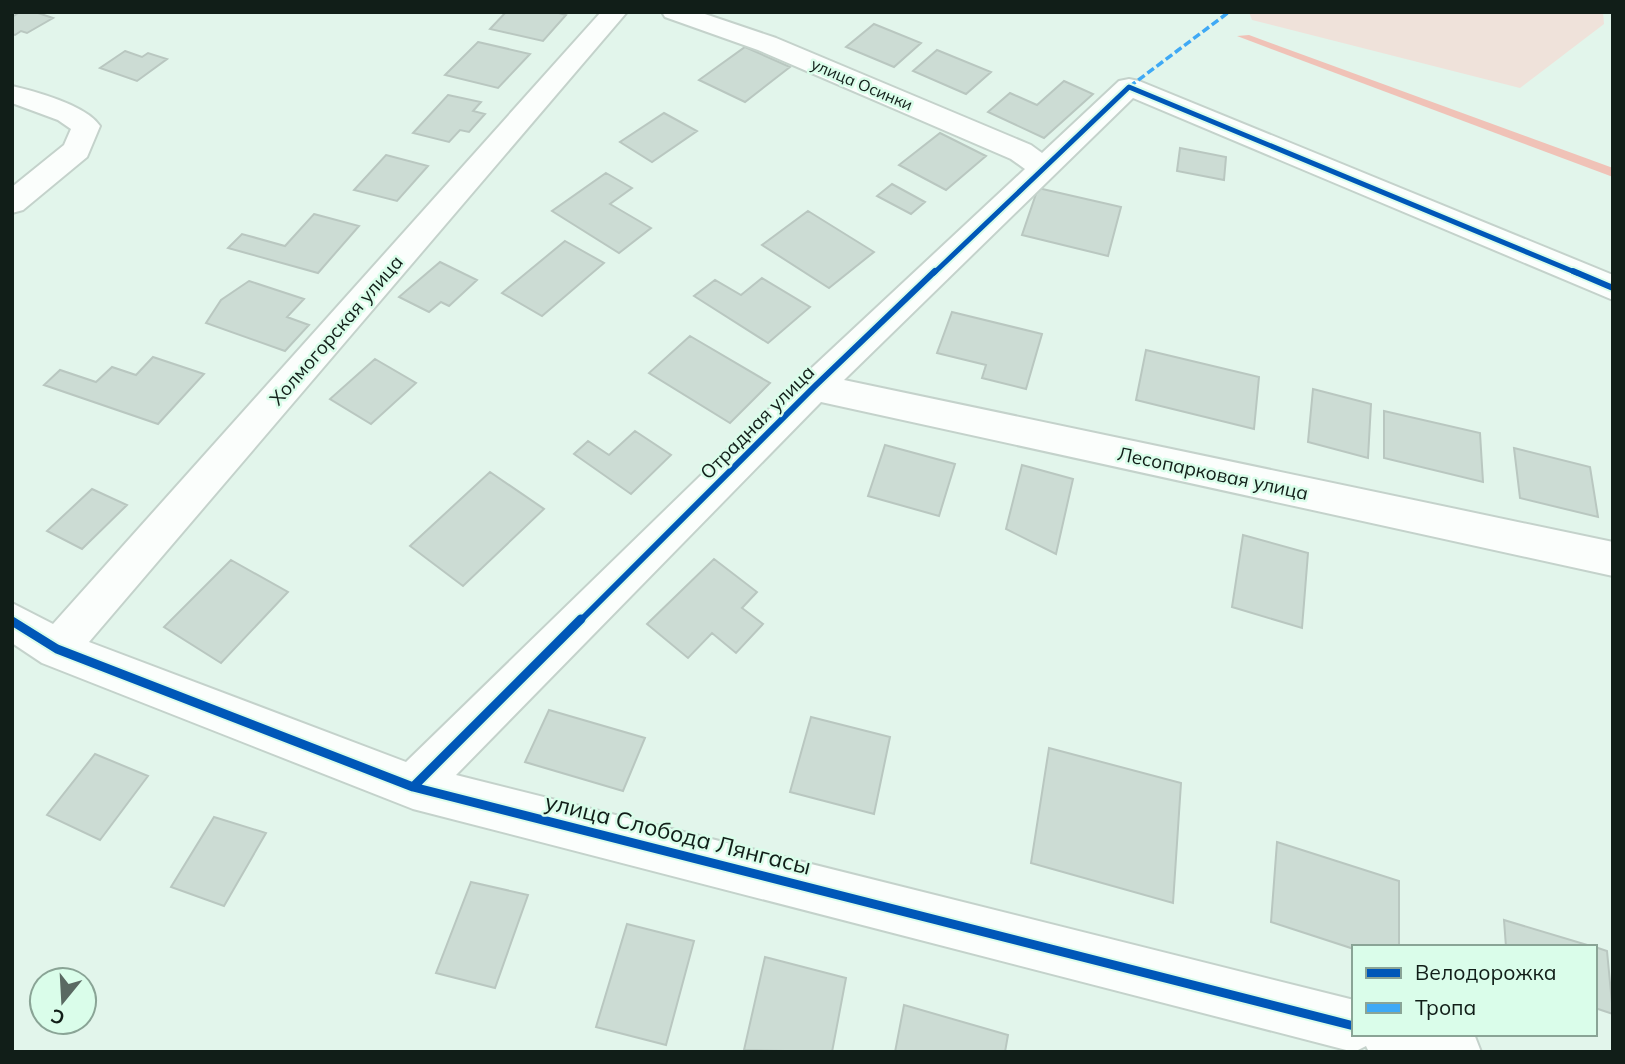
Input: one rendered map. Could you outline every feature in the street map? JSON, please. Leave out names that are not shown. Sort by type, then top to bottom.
[{"type":"street","name":"Холмогорская улица","points":[[57,649],[615,12]]},
{"type":"street","name":"улица Осинки","points":[[674,12],[780,50],[1021,152],[1044,168]]},
{"type":"street","name":"Отрадная улица","points":[[413,787],[814,387],[1129,87],[1613,288]]},
{"type":"street","points":[[12,94],[68,114],[86,125],[77,150],[12,203]]},
{"type":"street","name":"Лесопарковая улица","points":[[814,387],[1613,559]]},
{"type":"street","name":"улица Слобода Лянгасы","points":[[12,621],[57,649],[413,787],[1352,1025]]},
{"type":"street","points":[[1395,1036],[1455,1052]]},
{"type":"shaded area","points":[[1249,12],[1603,12],[1604,24],[1520,88],[1252,20]]},
{"type":"shaded area","points":[[1249,35],[1613,168],[1613,177],[1237,36]]},
{"type":"building","points":[[20,12],[35,12],[53,18],[27,33],[21,31],[15,35],[12,34],[12,17]]},
{"type":"building","points":[[506,12],[555,12],[566,15],[543,41],[490,29]]},
{"type":"building","points":[[874,24],[921,43],[894,67],[846,47]]},
{"type":"building","points":[[478,42],[530,54],[498,88],[445,75]]},
{"type":"building","points":[[745,47],[790,67],[745,102],[699,80]]},
{"type":"building","points":[[937,50],[991,72],[966,94],[913,71]]},
{"type":"building","points":[[125,51],[142,57],[148,53],[167,59],[137,81],[100,68]]},
{"type":"building","points":[[1064,81],[1093,94],[1044,138],[988,112],[1010,93],[1037,105]]},
{"type":"building","points":[[448,95],[481,102],[473,111],[485,114],[469,132],[460,130],[449,142],[413,133]]},
{"type":"building","points":[[664,113],[697,131],[652,162],[620,142]]},
{"type":"building","points":[[940,133],[986,156],[946,190],[899,165]]},
{"type":"building","points":[[1180,148],[1226,157],[1224,180],[1177,171]]},
{"type":"building","points":[[386,155],[428,166],[397,201],[354,190]]},
{"type":"building","points":[[606,173],[632,188],[610,204],[651,228],[619,253],[552,211]]},
{"type":"building","points":[[892,184],[925,202],[911,214],[877,196]]},
{"type":"building","points":[[1038,188],[1121,207],[1108,256],[1022,235]]},
{"type":"building","points":[[808,211],[874,252],[829,288],[762,245]]},
{"type":"building","points":[[314,214],[359,226],[318,273],[228,248],[242,234],[285,246]]},
{"type":"building","points":[[565,241],[604,263],[542,316],[502,293]]},
{"type":"building","points":[[440,262],[477,280],[449,306],[441,302],[429,312],[399,297]]},
{"type":"building","points":[[762,278],[810,307],[768,343],[694,296],[715,280],[741,295]]},
{"type":"building","points":[[249,281],[304,299],[287,317],[309,325],[285,351],[206,323],[221,300]]},
{"type":"building","points":[[952,312],[1042,334],[1026,389],[982,378],[986,365],[937,353]]},
{"type":"building","points":[[690,336],[770,383],[730,423],[649,373]]},
{"type":"building","points":[[1146,350],[1259,377],[1254,429],[1136,400]]},
{"type":"building","points":[[153,357],[204,374],[158,424],[44,385],[60,370],[96,382],[112,367],[136,375]]},
{"type":"building","points":[[375,359],[416,383],[371,424],[330,399]]},
{"type":"building","points":[[1313,389],[1371,404],[1368,458],[1308,442]]},
{"type":"building","points":[[1384,411],[1480,433],[1483,482],[1384,458]]},
{"type":"building","points":[[635,431],[671,455],[631,494],[574,454],[588,441],[609,455]]},
{"type":"building","points":[[885,445],[955,464],[939,516],[868,496]]},
{"type":"building","points":[[1514,448],[1590,467],[1598,517],[1520,498]]},
{"type":"building","points":[[1022,465],[1073,479],[1056,554],[1006,529]]},
{"type":"building","points":[[490,472],[544,509],[463,586],[410,546]]},
{"type":"building","points":[[92,489],[127,505],[82,549],[47,531]]},
{"type":"building","points":[[1243,535],[1308,553],[1302,628],[1232,607]]},
{"type":"building","points":[[714,559],[757,592],[742,608],[763,624],[736,653],[712,633],[688,658],[647,624]]},
{"type":"building","points":[[231,560],[288,592],[221,663],[164,627]]},
{"type":"building","points":[[549,710],[645,738],[623,791],[525,762]]},
{"type":"building","points":[[811,717],[890,737],[874,814],[790,792]]},
{"type":"building","points":[[1049,748],[1181,783],[1173,903],[1031,863]]},
{"type":"building","points":[[95,754],[148,776],[100,840],[47,815]]},
{"type":"building","points":[[214,817],[266,833],[224,906],[171,887]]},
{"type":"building","points":[[1277,842],[1399,881],[1399,945],[1352,945],[1352,948],[1271,922]]},
{"type":"building","points":[[471,882],[528,895],[495,988],[436,973]]},
{"type":"building","points":[[1504,920],[1587,945],[1506,945]]},
{"type":"building","points":[[627,924],[694,941],[666,1045],[596,1027]]},
{"type":"building","points":[[1597,948],[1607,951],[1613,1014],[1597,1009]]},
{"type":"building","points":[[765,957],[846,978],[832,1052],[744,1050]]},
{"type":"building","points":[[904,1005],[1008,1035],[1005,1052],[895,1052]]},
{"type":"marked path","points":[[1129,87],[1229,12]]},
{"type":"cycle path","points":[[413,787],[814,387],[1129,87],[1613,288]]},
{"type":"cycle path","points":[[12,621],[57,649],[413,787],[1352,1025]]}]
